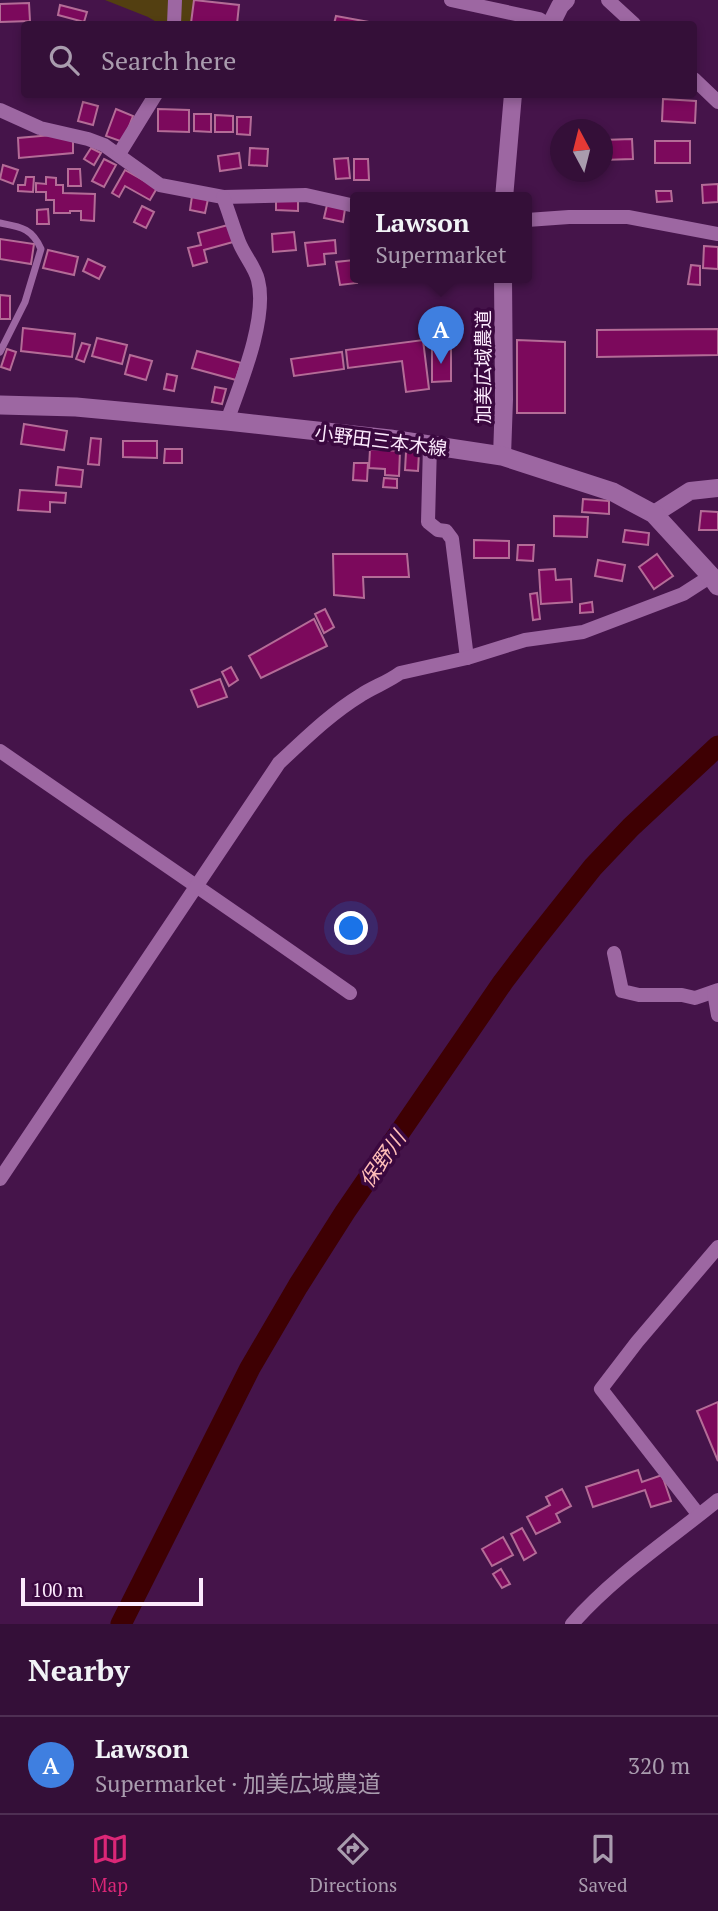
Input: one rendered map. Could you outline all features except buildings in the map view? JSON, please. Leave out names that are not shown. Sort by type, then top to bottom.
[{"type":"main road","name":"小野田三本木線","points":[[0,405],[76,408],[227,421],[502,456],[613,492],[654,514],[715,581]]},
{"type":"street","points":[[174,21],[176,0]]},
{"type":"street","points":[[451,0],[543,21]]},
{"type":"street","points":[[551,21],[566,0]]},
{"type":"street","points":[[608,0],[631,21]]},
{"type":"street","points":[[697,82],[718,102]]},
{"type":"street","points":[[119,154],[154,98]]},
{"type":"street","points":[[505,192],[513,98]]},
{"type":"street","points":[[0,110],[40,128],[104,145],[160,185],[223,197],[306,195],[350,205]]},
{"type":"street","points":[[223,197],[238,240],[258,280],[260,307],[251,353],[227,421]]},
{"type":"street","points":[[532,220],[628,217],[718,234]]},
{"type":"street","name":"加美広域農道","points":[[502,456],[503,283]]},
{"type":"street","points":[[430,445],[428,522],[438,530],[446,531],[452,539],[467,658]]},
{"type":"street","points":[[654,514],[690,491],[718,488]]},
{"type":"street","points":[[0,1179],[279,763],[329,717],[362,694],[400,673],[467,658],[525,640],[583,632],[715,581]]},
{"type":"street","points":[[0,751],[350,993]]},
{"type":"street","points":[[614,953],[622,991],[639,995],[682,995],[695,998],[716,991],[718,1016]]},
{"type":"street","points":[[698,1514],[601,1389],[637,1342],[718,1247]]},
{"type":"street","points":[[572,1624],[641,1560],[698,1514],[716,1505]]},
{"type":"lane","points":[[0,223],[24,229],[36,237],[41,249],[25,302],[0,352]]},
{"type":"shaded area","points":[[105,0],[202,0],[205,21],[155,21]]},
{"type":"waterway","name":"保野川","points":[[121,1624],[250,1368],[345,1212],[503,982],[593,867],[631,827],[718,746]]},
{"type":"place","name":"Lawson","points":[[441,364]]}]
